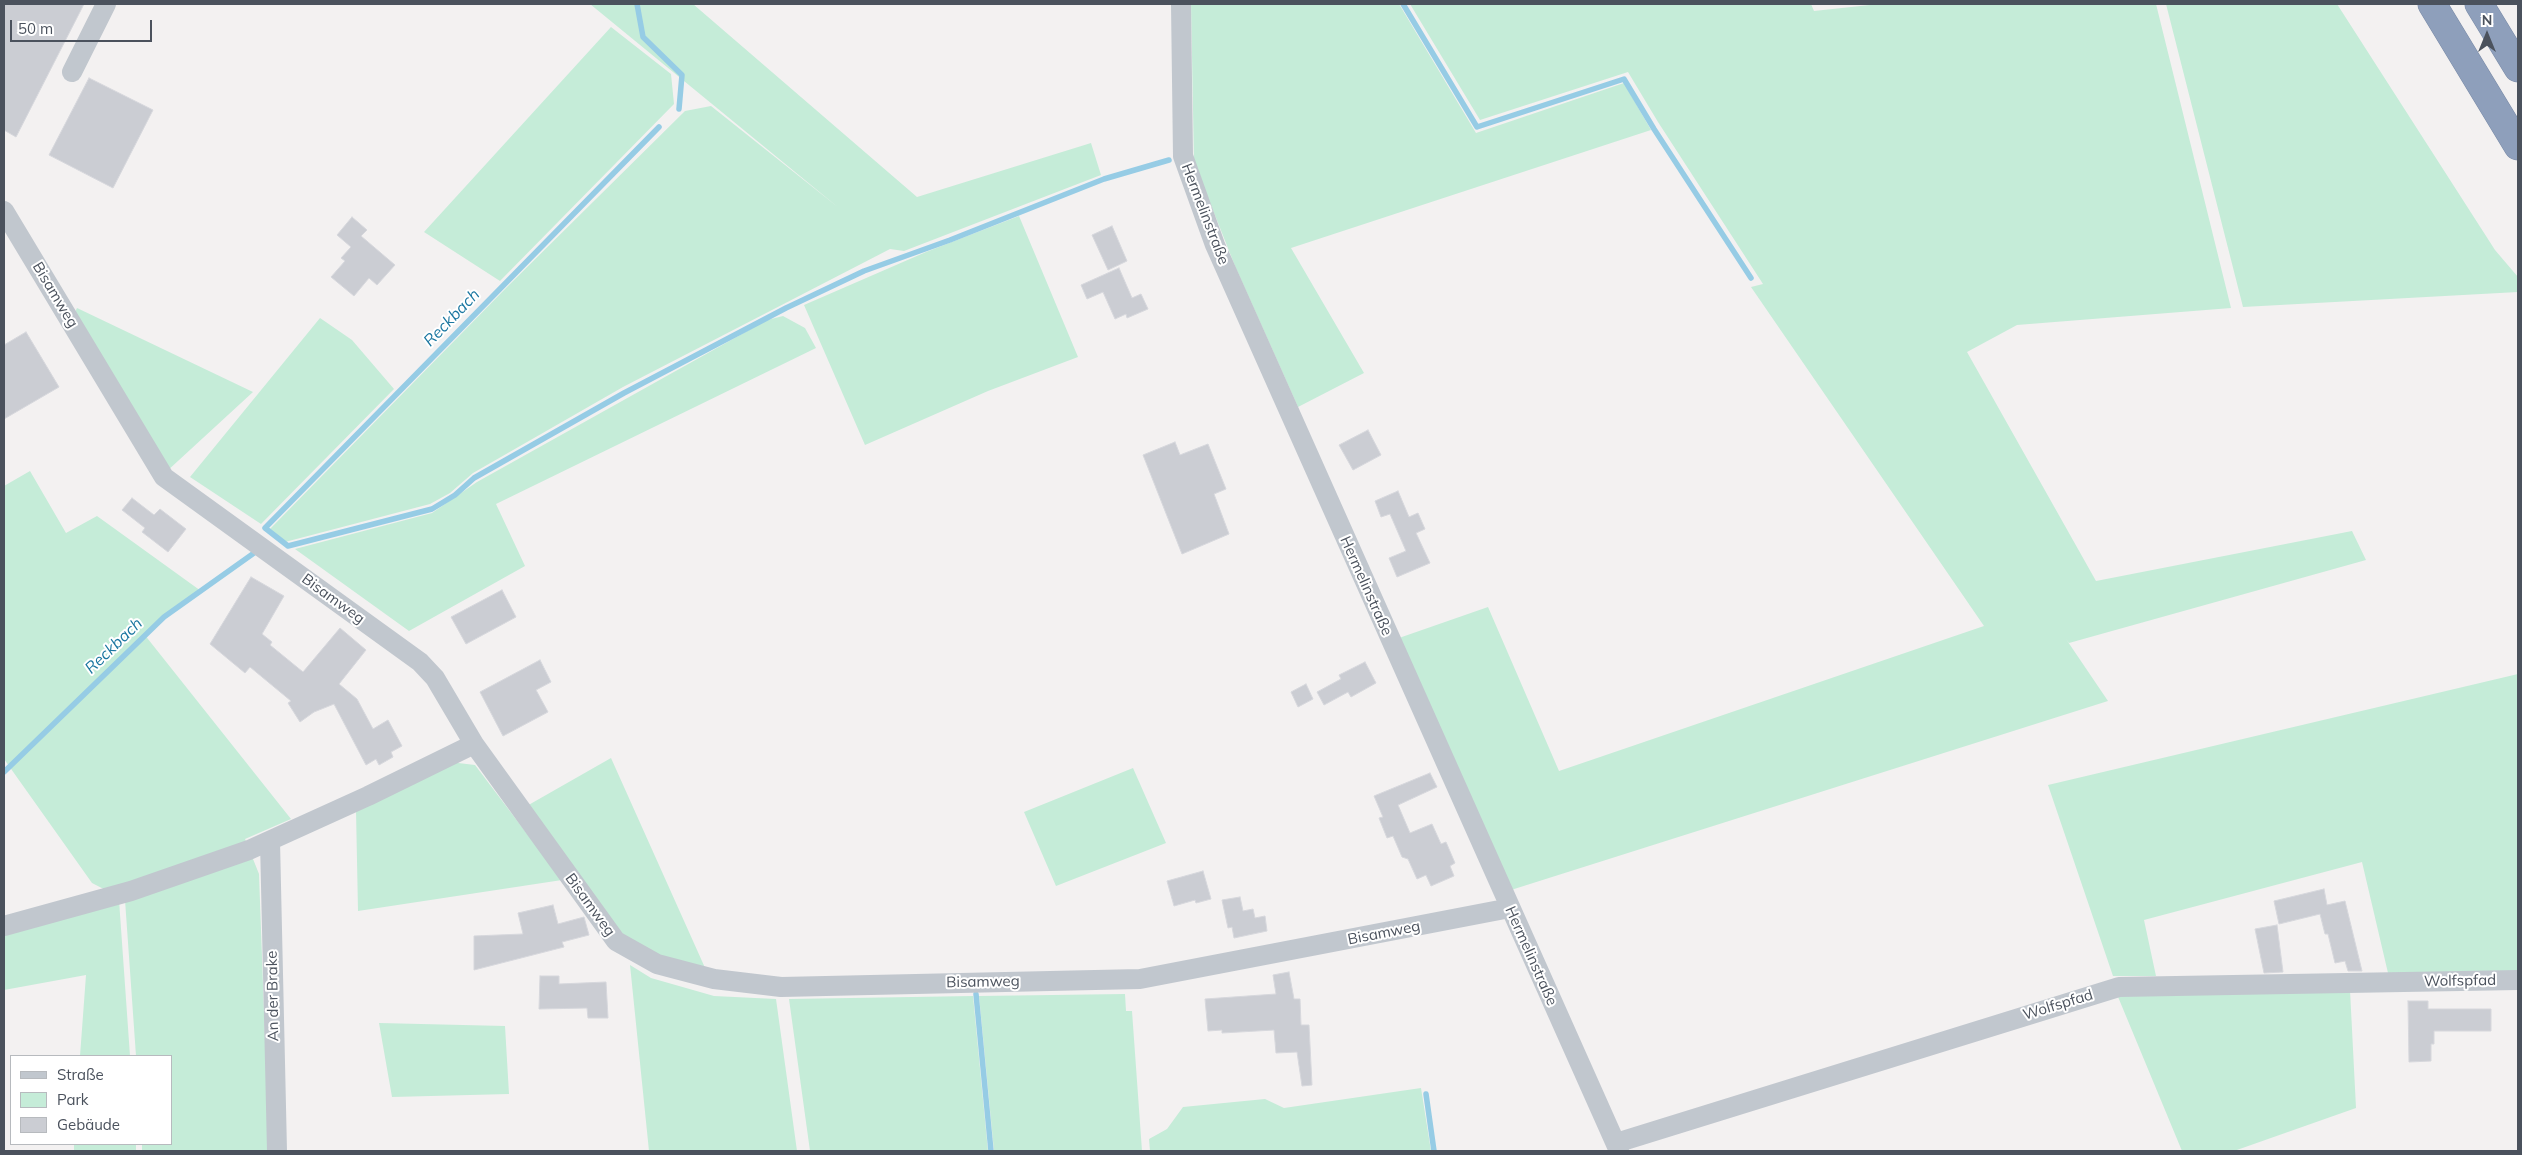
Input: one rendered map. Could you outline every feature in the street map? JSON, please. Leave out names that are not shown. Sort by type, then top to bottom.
[{"type":"highway","points":[[2432,4],[2518,146]]},
{"type":"highway","points":[[2479,4],[2518,68]]},
{"type":"street","points":[[72,72],[106,4]]},
{"type":"street","name":"Hermelinstraße","points":[[1181,4],[1183,156],[1215,245],[1617,1147]]},
{"type":"street","name":"Bisamweg","points":[[4,211],[164,477],[420,662],[435,678],[474,744],[616,941],[657,964],[714,979],[781,986],[1140,979],[1510,908]]},
{"type":"street","points":[[4,926],[181,875],[270,841],[474,744]]},
{"type":"street","name":"An der Brake","points":[[270,841],[277,1151]]},
{"type":"street","name":"Wolfspfad","points":[[1617,1147],[2119,987],[2518,980]]},
{"type":"green space","points":[[590,4],[693,4],[917,197],[1091,143],[1101,175],[904,251],[890,249],[623,387],[473,473],[450,493],[430,504],[285,542],[269,530],[507,287],[685,111],[711,106],[839,208]]},
{"type":"green space","points":[[1191,4],[1399,4],[1476,133],[1624,83],[1651,130],[1291,248],[1364,373],[1298,407],[1235,266],[1194,162]]},
{"type":"green space","points":[[1410,4],[1811,4],[1814,11],[1879,4],[2156,4],[2231,308],[2017,325],[1967,352],[2096,581],[2352,531],[2366,560],[2069,643],[2066,639],[2108,701],[1511,890],[1399,638],[1488,607],[1559,771],[1984,626],[1751,287],[1763,284],[1658,122],[1628,72],[1480,120]]},
{"type":"green space","points":[[2166,4],[2337,4],[2495,250],[2518,277],[2518,292],[2243,307]]},
{"type":"green space","points":[[611,27],[671,74],[674,104],[500,281],[424,232]]},
{"type":"green space","points":[[1019,216],[1078,357],[988,391],[865,445],[804,305],[926,252]]},
{"type":"green space","points":[[77,308],[253,392],[166,472],[72,318]]},
{"type":"green space","points":[[783,316],[805,328],[816,348],[496,504],[525,566],[409,631],[295,549],[432,513],[477,482],[767,320]]},
{"type":"green space","points":[[320,318],[352,340],[394,389],[261,524],[190,477]]},
{"type":"green space","points":[[30,471],[66,533],[97,516],[201,591],[144,634],[291,819],[245,839],[259,874],[269,1151],[142,1151],[142,1145],[172,1145],[172,1055],[136,1055],[125,900],[92,883],[4,759],[4,486]]},
{"type":"green space","points":[[2518,674],[2518,971],[2388,973],[2362,862],[2144,920],[2156,976],[2113,976],[2048,785]]},
{"type":"green space","points":[[611,758],[706,970],[655,955],[620,935],[525,807]]},
{"type":"green space","points":[[450,762],[475,765],[562,880],[358,911],[356,810]]},
{"type":"green space","points":[[1133,768],[1166,843],[1056,886],[1024,812]]},
{"type":"green space","points":[[119,900],[130,1055],[80,1055],[86,975],[4,990],[4,933]]},
{"type":"green space","points":[[630,965],[651,978],[714,996],[776,999],[797,1151],[649,1151]]},
{"type":"green space","points":[[2350,990],[2356,1108],[2234,1151],[2182,1151],[2116,992]]},
{"type":"green space","points":[[1125,994],[1126,1011],[1132,1011],[1142,1151],[994,1151],[979,996]]},
{"type":"green space","points":[[973,996],[988,1151],[810,1151],[789,999]]},
{"type":"green space","points":[[379,1023],[505,1026],[509,1094],[392,1097]]},
{"type":"green space","points":[[1421,1088],[1431,1151],[1150,1151],[1149,1139],[1167,1129],[1183,1107],[1265,1099],[1284,1108]]},
{"type":"green space","points":[[74,1145],[136,1145],[136,1151],[74,1151]]},
{"type":"building","points":[[4,4],[84,4],[16,137],[4,130]]},
{"type":"building","points":[[89,78],[153,110],[113,188],[49,155]]},
{"type":"building","points":[[352,217],[367,230],[361,236],[395,265],[377,285],[369,278],[354,296],[331,277],[345,261],[341,258],[351,247],[337,235]]},
{"type":"building","points":[[1112,226],[1127,261],[1108,270],[1092,235]]},
{"type":"building","points":[[1119,268],[1132,298],[1141,294],[1148,309],[1127,318],[1126,314],[1115,319],[1103,292],[1087,299],[1081,285]]},
{"type":"building","points":[[26,332],[59,387],[4,419],[4,345]]},
{"type":"building","points":[[1368,430],[1381,455],[1353,470],[1339,445]]},
{"type":"building","points":[[1175,442],[1180,455],[1208,444],[1226,489],[1214,494],[1229,534],[1182,554],[1143,455]]},
{"type":"building","points":[[1398,491],[1409,517],[1418,513],[1425,529],[1416,533],[1430,563],[1397,577],[1389,558],[1406,551],[1390,514],[1381,517],[1375,501]]},
{"type":"building","points":[[132,498],[154,515],[160,509],[186,529],[168,552],[142,532],[145,528],[122,510]]},
{"type":"building","points":[[251,577],[284,596],[262,634],[272,642],[270,645],[303,672],[340,628],[366,650],[339,684],[357,699],[373,729],[388,720],[402,746],[391,752],[393,757],[379,765],[376,759],[366,765],[334,704],[314,712],[300,722],[288,703],[291,701],[250,667],[245,673],[210,644]]},
{"type":"building","points":[[502,590],[516,617],[466,644],[451,617]]},
{"type":"building","points":[[540,660],[551,682],[536,690],[548,712],[503,736],[480,692]]},
{"type":"building","points":[[1365,662],[1376,683],[1351,697],[1348,692],[1324,705],[1317,692],[1341,679],[1339,675]]},
{"type":"building","points":[[1306,684],[1313,699],[1298,707],[1291,692]]},
{"type":"building","points":[[1430,773],[1437,787],[1398,805],[1410,833],[1432,824],[1441,844],[1446,842],[1455,863],[1450,866],[1454,876],[1431,886],[1426,875],[1417,879],[1408,859],[1402,857],[1393,836],[1387,838],[1379,818],[1383,817],[1374,796]]},
{"type":"building","points":[[1203,871],[1211,899],[1196,903],[1195,900],[1174,906],[1167,881]]},
{"type":"building","points":[[2324,889],[2327,905],[2345,901],[2362,971],[2348,971],[2345,961],[2335,963],[2328,934],[2325,934],[2320,914],[2279,924],[2274,901]]},
{"type":"building","points":[[1240,897],[1243,911],[1253,909],[1255,918],[1265,916],[1267,931],[1234,938],[1232,927],[1228,928],[1222,900]]},
{"type":"building","points":[[553,905],[558,924],[584,917],[589,935],[562,942],[564,947],[474,970],[474,936],[523,934],[518,913]]},
{"type":"building","points":[[2277,925],[2283,972],[2264,973],[2255,929]]},
{"type":"building","points":[[1289,972],[1294,999],[1300,999],[1301,1025],[1309,1025],[1312,1085],[1302,1086],[1297,1052],[1276,1053],[1274,1030],[1222,1033],[1222,1030],[1208,1031],[1205,999],[1276,994],[1273,975]]},
{"type":"building","points":[[540,976],[559,976],[559,984],[606,982],[608,1018],[588,1018],[587,1008],[539,1009]]},
{"type":"building","points":[[2408,1001],[2428,1001],[2428,1009],[2491,1009],[2491,1031],[2434,1031],[2434,1044],[2431,1044],[2431,1061],[2409,1062]]},
{"type":"waterway","name":"Reckbach","points":[[637,4],[643,37],[682,75],[679,109]]},
{"type":"waterway","points":[[1403,4],[1477,127],[1624,79],[1654,129],[1751,278]]},
{"type":"waterway","points":[[659,127],[265,528],[288,546],[432,509],[455,495],[474,478],[624,393],[786,308],[864,271],[950,240],[1104,179],[1169,160]]},
{"type":"waterway","name":"Reckbach","points":[[4,772],[164,617],[254,553]]},
{"type":"waterway","points":[[976,994],[991,1151]]},
{"type":"waterway","points":[[1426,1094],[1434,1151]]}]
